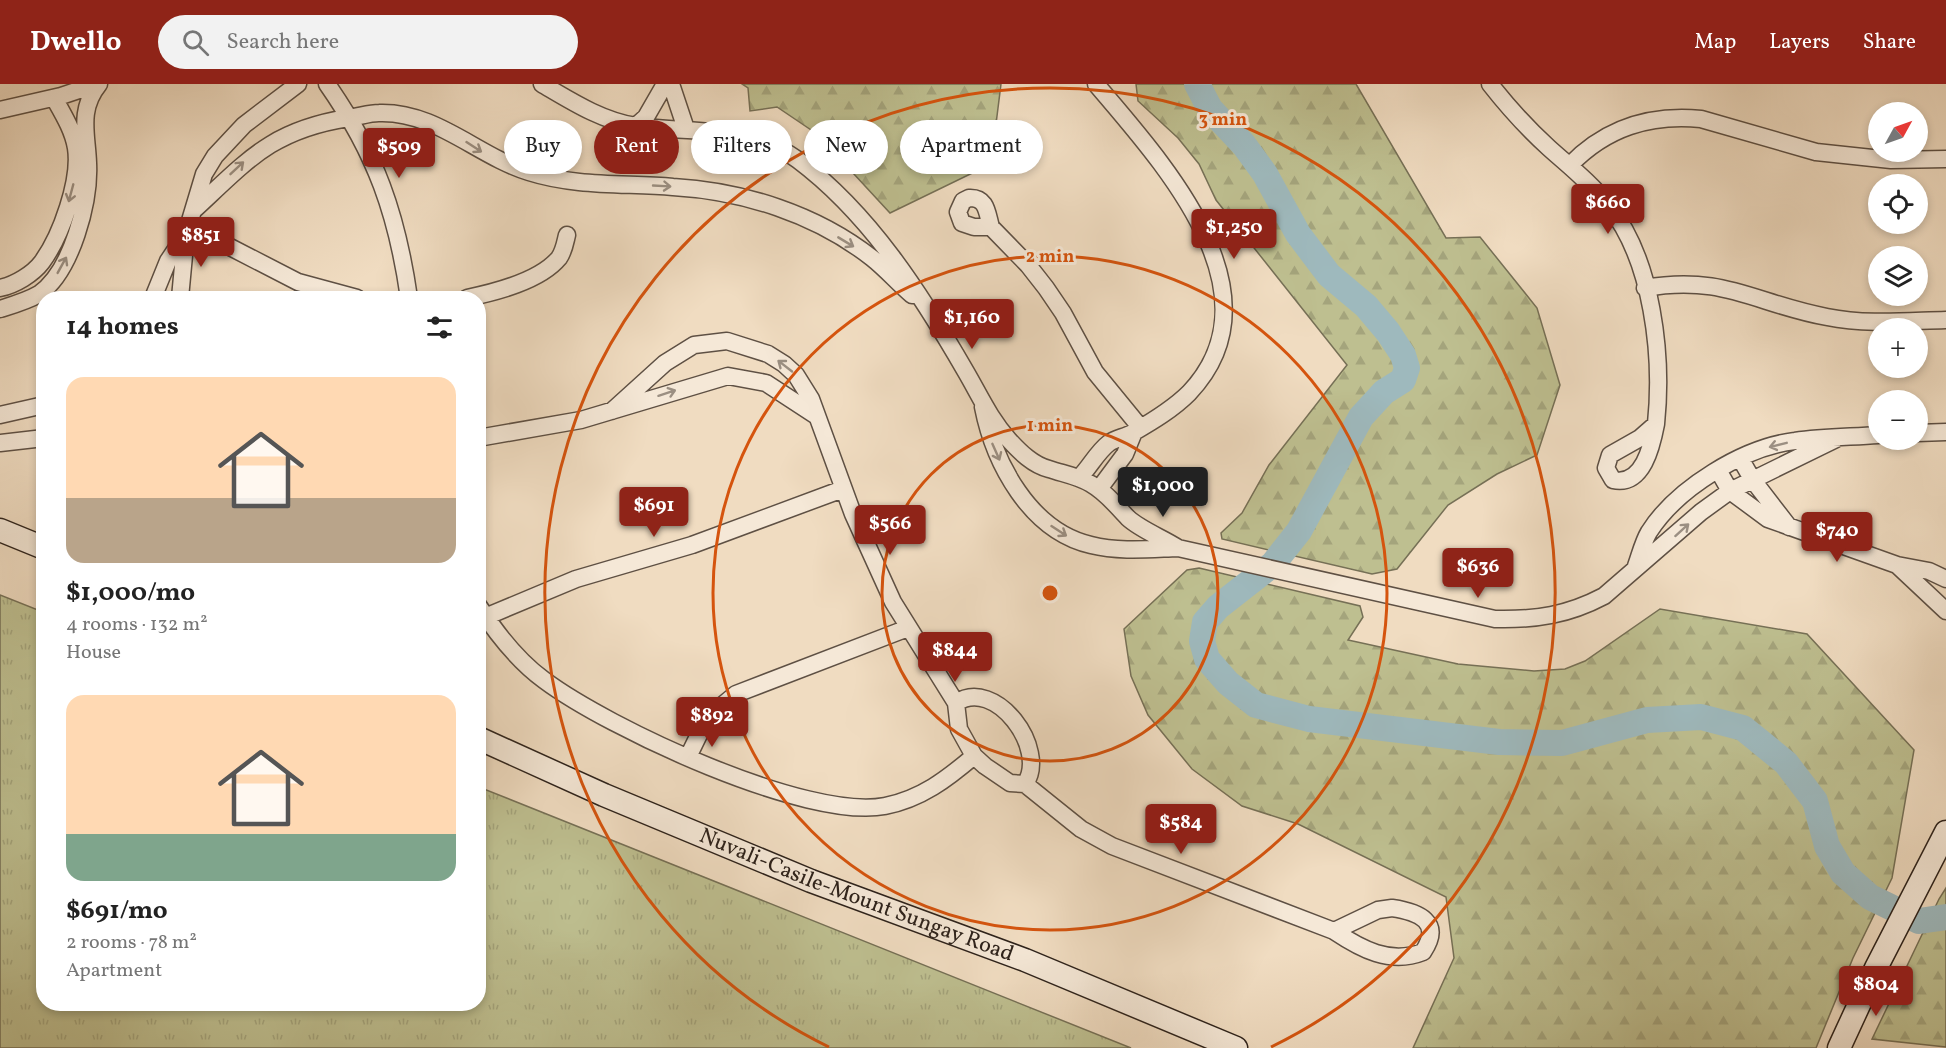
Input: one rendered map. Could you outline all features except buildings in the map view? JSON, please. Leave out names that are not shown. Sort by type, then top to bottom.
[{"type":"main road","points":[[0,530],[36,545]]},
{"type":"main road","name":"Nuvali-Casile-Mount Sungay Road","points":[[486,742],[604,795],[811,881],[1025,960],[1236,1048]]},
{"type":"main road","points":[[1839,1048],[1876,968],[1946,832]]},
{"type":"street","points":[[0,110],[54,98],[98,84]]},
{"type":"street","points":[[42,291],[58,272],[71,246],[84,209],[88,185],[84,116],[92,93],[98,84]]},
{"type":"street","points":[[156,291],[168,261],[186,234],[204,174],[215,156],[244,125],[298,84]]},
{"type":"street","points":[[327,84],[363,138],[389,203],[408,291]]},
{"type":"street","points":[[542,84],[572,103],[619,120]]},
{"type":"street","points":[[643,120],[665,84]]},
{"type":"street","points":[[671,84],[686,129]]},
{"type":"street","points":[[1079,478],[1110,442],[1137,430],[1171,409],[1199,380],[1220,336],[1224,318],[1224,294],[1220,269],[1179,188],[1137,132],[1096,84]]},
{"type":"street","points":[[1490,84],[1522,122],[1570,165],[1621,222],[1640,264],[1658,360],[1656,424]]},
{"type":"street","points":[[0,288],[18,281],[42,262],[66,212],[73,189],[76,149],[71,130],[54,98]]},
{"type":"street","points":[[195,209],[245,162],[273,141],[308,127],[378,112],[423,120],[448,131],[510,166],[553,179],[581,183],[676,187],[747,197],[808,221],[871,258],[928,310]]},
{"type":"street","points":[[1570,165],[1584,150],[1621,129],[1645,121],[1681,117],[1701,119],[1816,152],[1891,160],[1946,159]]},
{"type":"street","points":[[679,129],[742,134],[765,141],[797,160],[857,216],[905,272],[966,372],[983,407],[995,452],[1021,492],[1044,521],[1058,532],[1074,540],[1110,548],[1178,548],[1319,578],[1478,617],[1515,619],[1563,614],[1604,596],[1636,566],[1730,491],[1836,439]]},
{"type":"street","points":[[991,227],[1028,265],[1046,288],[1063,313],[1095,372],[1137,430]]},
{"type":"street","points":[[181,291],[186,234]]},
{"type":"street","points":[[486,293],[510,286],[545,269],[561,256],[567,235]]},
{"type":"street","points":[[230,247],[298,282],[331,291]]},
{"type":"street","points":[[1645,288],[1671,284],[1711,285],[1733,289],[1807,313],[1860,322],[1946,320]]},
{"type":"street","points":[[0,309],[36,295]]},
{"type":"street","points":[[612,411],[682,351],[694,345],[727,341],[768,354],[784,364],[805,387],[843,489],[873,560],[908,628],[956,703],[957,722],[974,756],[1004,780],[1025,784],[1081,829],[1112,846],[1334,931],[1368,951],[1393,957],[1423,952],[1432,935],[1429,924],[1420,916],[1392,908],[1378,910],[1334,931]]},
{"type":"street","points":[[486,437],[546,429],[728,376],[755,380],[773,386],[815,415]]},
{"type":"street","points":[[0,415],[36,407]]},
{"type":"street","points":[[983,407],[1026,456],[1047,469],[1079,478],[1099,489],[1129,519],[1178,548]]},
{"type":"street","points":[[1099,489],[1125,454],[1137,430]]},
{"type":"street","points":[[1928,433],[1946,432]]},
{"type":"street","points":[[1636,566],[1650,531],[1665,513],[1685,494],[1718,470],[1740,458],[1795,441],[1868,436]]},
{"type":"street","points":[[0,443],[36,439]]},
{"type":"street","points":[[1740,458],[1752,479],[1789,527]]},
{"type":"street","points":[[1021,492],[1024,478],[1030,473],[1047,469]]},
{"type":"street","points":[[1718,470],[1730,491],[1755,512],[1789,527],[1897,565],[1929,571],[1946,579]]},
{"type":"street","points":[[486,612],[576,579],[692,545],[843,489]]},
{"type":"street","points":[[1110,548],[1122,545],[1130,536],[1129,519]]},
{"type":"street","points":[[1897,565],[1946,611]]},
{"type":"street","points":[[486,620],[543,679],[610,720],[688,757],[807,799],[848,808],[865,808],[901,802],[933,788],[974,756]]},
{"type":"street","points":[[688,757],[707,718],[736,694],[908,628]]},
{"type":"street","points":[[956,703],[965,697],[976,695],[986,698],[1011,717],[1030,748],[1032,771],[1025,784]]},
{"type":"green space","points":[[742,84],[1001,84],[996,120],[900,120],[900,174],[970,174],[890,213],[854,174],[888,174],[888,120],[804,120],[804,125],[777,107],[750,111],[748,88]]},
{"type":"green space","points":[[1136,84],[1356,84],[1446,238],[1480,237],[1537,308],[1560,385],[1537,455],[1497,474],[1448,505],[1397,569],[1372,574],[1222,539],[1221,533],[1242,513],[1269,465],[1347,365],[1216,200],[1199,164],[1178,138],[1138,101]]},
{"type":"green space","points":[[1199,568],[1360,606],[1363,617],[1348,640],[1458,664],[1534,671],[1565,669],[1585,661],[1660,609],[1807,634],[1914,750],[1892,878],[1853,958],[1816,1048],[1413,1048],[1454,958],[1446,897],[1298,824],[1242,806],[1192,769],[1148,715],[1131,676],[1124,629],[1187,570]]},
{"type":"green space","points":[[0,595],[36,609],[36,1011],[486,1011],[486,790],[1131,1048],[0,1048]]},
{"type":"green space","points":[[1946,888],[1946,1047],[1872,1039],[1939,899]]},
{"type":"waterway","points":[[1197,84],[1210,109],[1244,145],[1265,174],[1298,234],[1329,275],[1366,306],[1388,332],[1403,355],[1407,368],[1403,380],[1384,392],[1361,417],[1299,531],[1273,564],[1218,607],[1205,622],[1202,641],[1207,659],[1228,683],[1256,705],[1309,719],[1499,742],[1562,743],[1647,720],[1701,717],[1743,728],[1786,763],[1815,801],[1827,846],[1843,873],[1870,897],[1919,921],[1946,917]]}]
